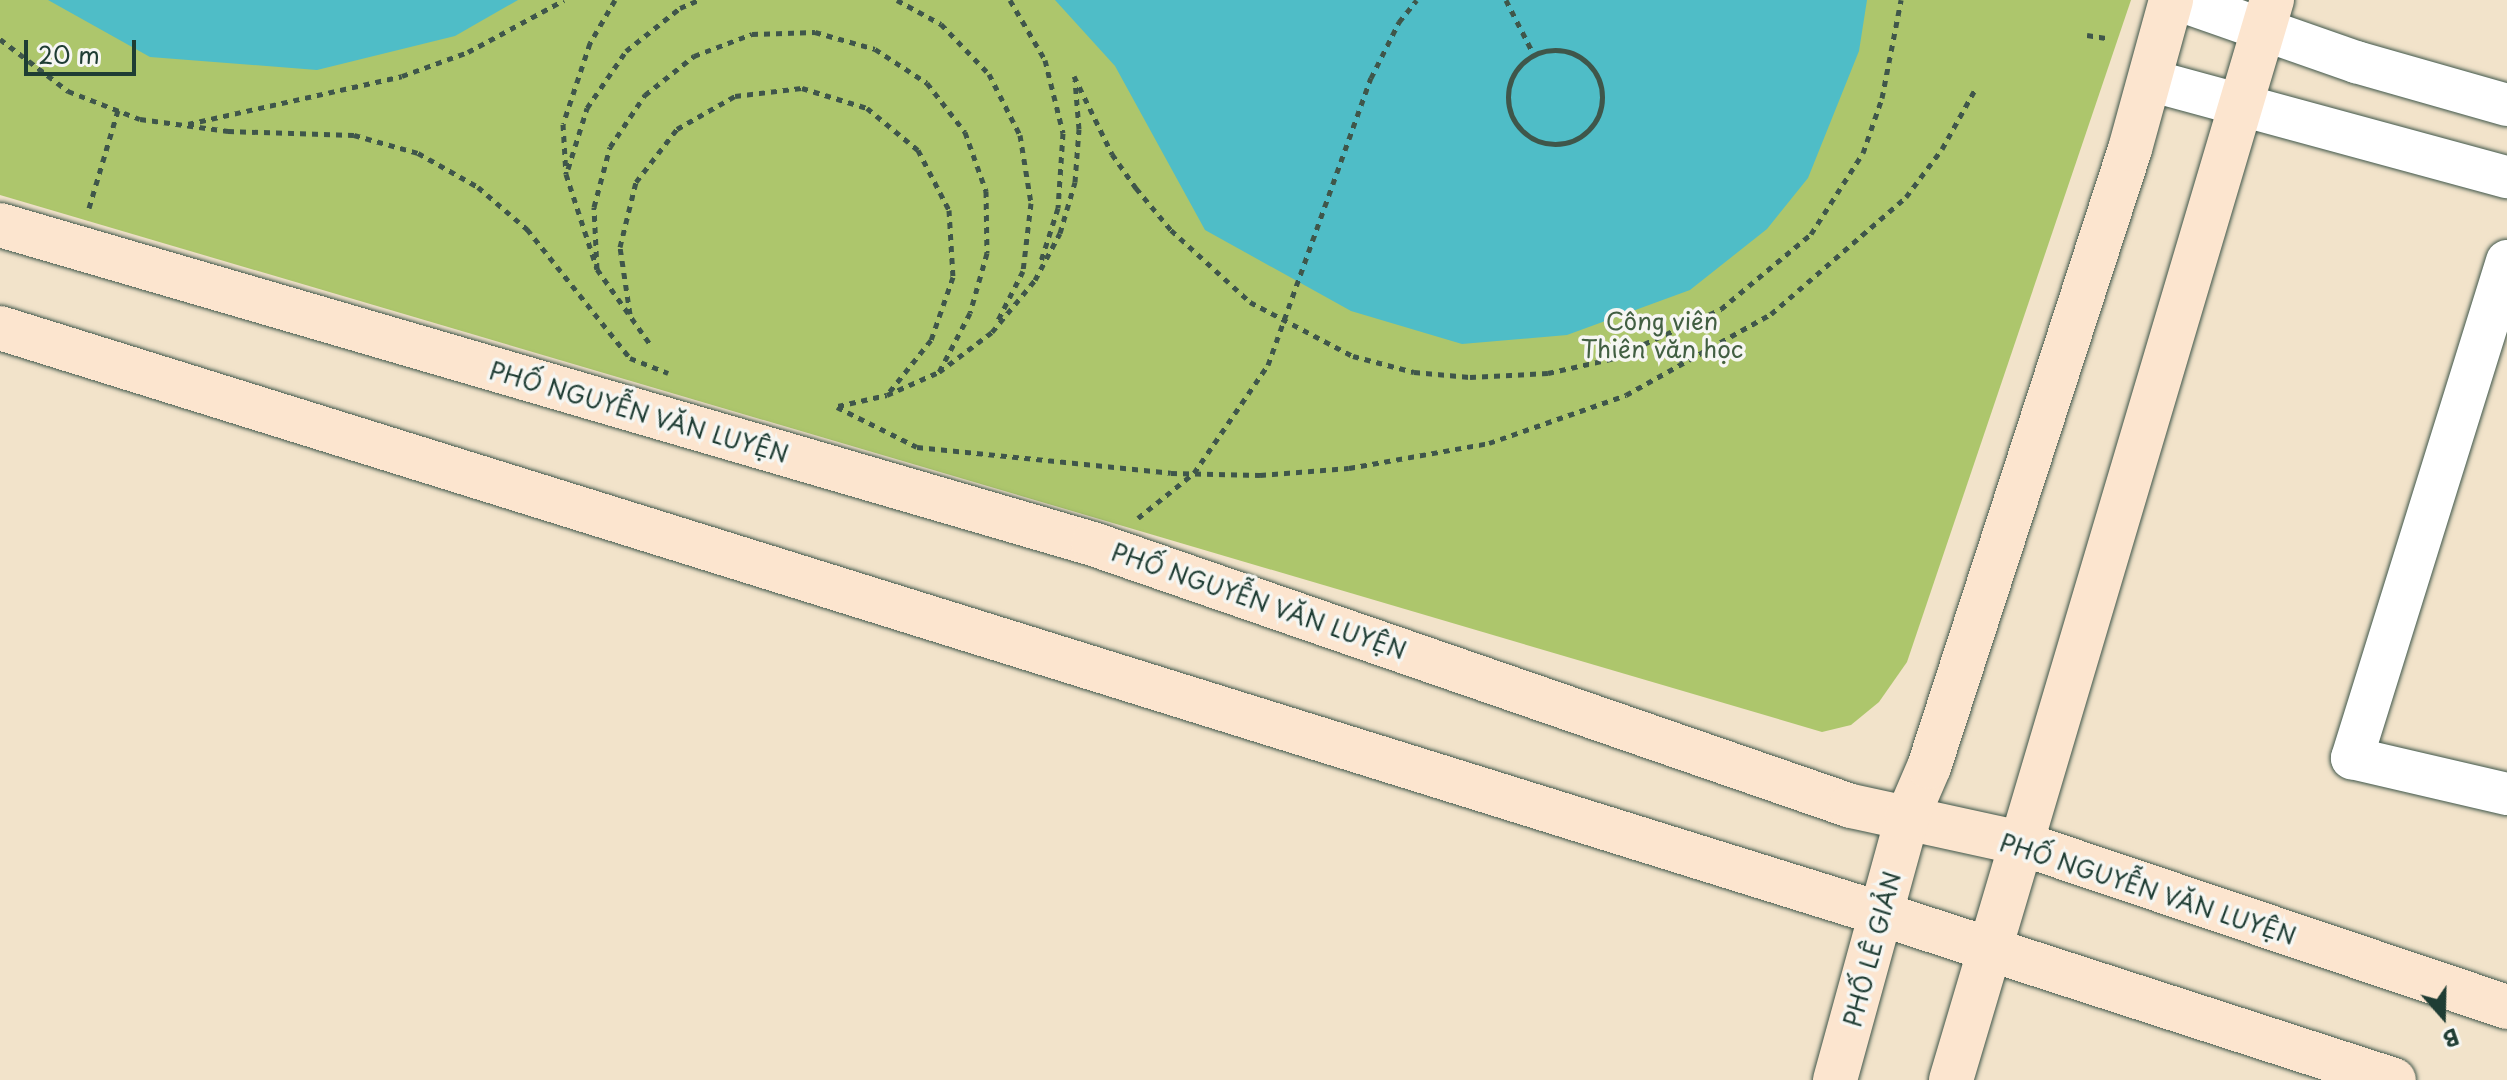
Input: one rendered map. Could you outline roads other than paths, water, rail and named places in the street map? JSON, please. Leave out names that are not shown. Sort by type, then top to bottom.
[{"type":"main road","name":"PHỐ LÊ GIẢN","points":[[1835,1080],[1907,818],[1929,767],[2149,80],[2171,0]]},
{"type":"main road","points":[[1951,1080],[2268,15]]},
{"type":"main road","name":"PHỐ NGUYỄN VĂN LUYỆN","points":[[0,225],[1093,544],[1851,806],[2020,843],[2507,1007]]},
{"type":"main road","points":[[0,328],[1881,914],[2394,1080]]},
{"type":"street","points":[[2179,0],[2268,15],[2507,105]]},
{"type":"street","points":[[2149,80],[2507,177]]},
{"type":"street","points":[[2507,261],[2352,758],[2507,794]]},
{"type":"water","points":[[48,0],[518,0],[455,36],[317,70],[150,57]]},
{"type":"water","points":[[1055,0],[1867,0],[1859,51],[1808,178],[1767,229],[1690,290],[1567,335],[1462,344],[1351,311],[1205,230],[1115,66]]},
{"type":"park label","name":"Công viên Thiên văn học","points":[[1662,335]]}]
